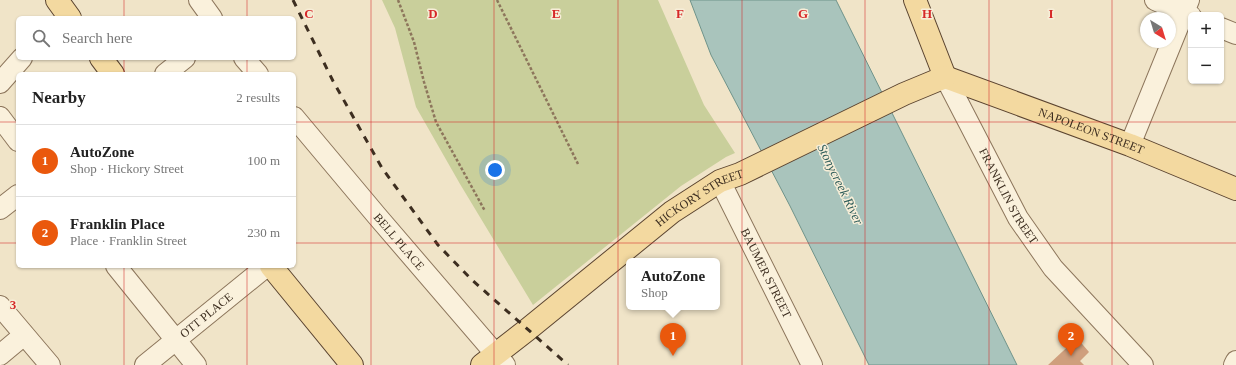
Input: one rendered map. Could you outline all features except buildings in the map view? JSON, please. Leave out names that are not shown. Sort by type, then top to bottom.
[{"type":"main road","name":"FRANKLIN STREET","points":[[915,0],[946,77]]},
{"type":"main road","points":[[102,60],[112,72]]},
{"type":"main road","name":"HICKORY STREET","points":[[494,361],[527,330],[672,212],[730,178],[904,94],[946,77]]},
{"type":"main road","name":"NAPOLEON STREET","points":[[946,77],[1130,145],[1236,189]]},
{"type":"main road","points":[[273,268],[352,365]]},
{"type":"street","points":[[199,0],[211,16]]},
{"type":"street","points":[[1130,145],[1188,9],[1155,0]]},
{"type":"street","points":[[1224,29],[1236,34]]},
{"type":"street","points":[[0,83],[20,60]]},
{"type":"street","points":[[168,72],[182,60]]},
{"type":"street","points":[[246,60],[256,72]]},
{"type":"street","name":"FRANKLIN STREET","points":[[946,77],[1018,218],[1053,268],[1143,365]]},
{"type":"street","points":[[0,117],[16,138]]},
{"type":"street","name":"BELL PLACE","points":[[296,119],[382,222],[494,361]]},
{"type":"street","name":"BAUMER STREET","points":[[730,178],[812,365]]},
{"type":"street","points":[[0,209],[16,197]]},
{"type":"street","points":[[118,268],[196,365]]},
{"type":"street","name":"OTT PLACE","points":[[145,365],[266,268]]},
{"type":"street","points":[[0,306],[50,365]]},
{"type":"street","points":[[0,355],[24,335]]},
{"type":"street","points":[[1234,365],[1236,361]]},
{"type":"path","points":[[398,0],[414,42],[436,122],[485,211]]},
{"type":"path","points":[[497,0],[578,164]]},
{"type":"green space","points":[[382,0],[658,0],[704,105],[735,153],[726,157],[681,186],[533,305],[460,184],[416,107],[395,28]]},
{"type":"water","name":"Stonycreek River","points":[[690,0],[836,0],[1017,365],[869,365],[790,206],[711,55]]},
{"type":"railway","points":[[293,0],[333,81],[382,168],[438,245],[472,280],[568,365]]},
{"type":"place","name":"AutoZone","points":[[673,356]]},
{"type":"place","name":"Franklin Place","points":[[1071,356]]}]
